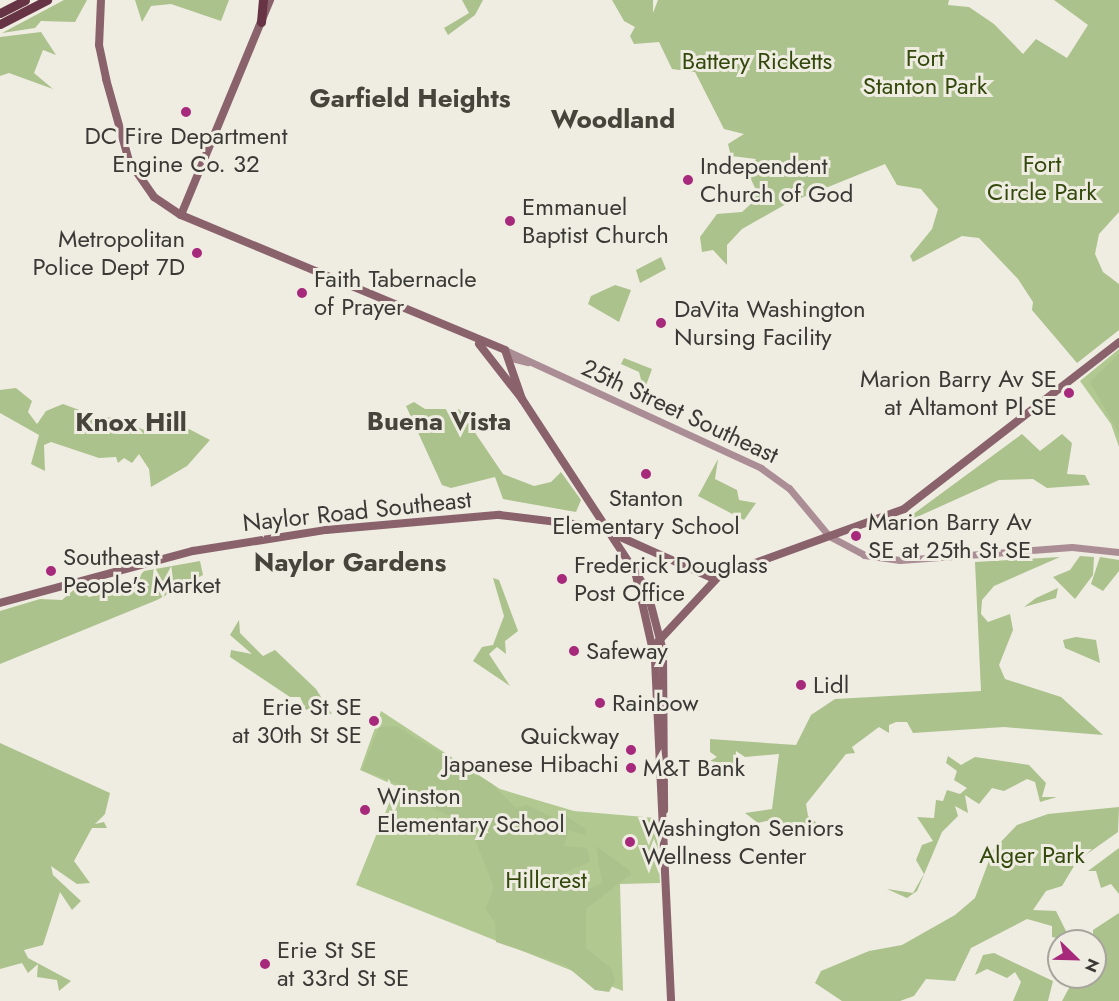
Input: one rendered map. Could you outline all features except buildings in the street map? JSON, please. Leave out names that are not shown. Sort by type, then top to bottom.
[{"type":"highway","points":[[0,8],[24,0]]},
{"type":"highway","points":[[0,14],[24,0]]},
{"type":"highway","points":[[0,24],[47,0]]},
{"type":"highway","points":[[261,22],[263,0]]},
{"type":"main road","points":[[101,0],[101,58],[129,160],[151,194],[181,215],[506,353],[522,399]]},
{"type":"main road","points":[[181,215],[270,0]]},
{"type":"main road","points":[[452,330],[479,344],[506,353]]},
{"type":"main road","points":[[657,644],[714,579],[747,561],[829,536],[909,505],[1119,342]]},
{"type":"main road","points":[[479,344],[522,399],[635,571],[657,644],[671,1001]]},
{"type":"main road","name":"Naylor Road Southeast","points":[[0,603],[167,556],[306,533],[508,515],[561,519],[609,531],[714,579]]},
{"type":"street","name":"25th Street Southeast","points":[[506,353],[762,468],[789,488],[829,536]]},
{"type":"street","points":[[829,536],[861,554],[891,560],[1072,547],[1119,552]]},
{"type":"green space","points":[[64,0],[87,0],[75,22],[41,21],[35,28],[2,33]]},
{"type":"green space","points":[[135,0],[229,0],[221,21],[171,4],[151,6],[142,22]]},
{"type":"green space","points":[[462,0],[483,0],[475,15],[448,35],[444,28],[469,13]]},
{"type":"green space","points":[[612,0],[653,0],[653,13],[658,0],[949,0],[948,5],[969,7],[994,24],[1023,54],[1036,39],[1067,58],[1088,25],[1054,0],[1119,0],[1119,212],[1099,234],[1095,254],[1103,272],[1119,284],[1119,330],[1077,363],[1032,310],[1033,302],[1018,279],[979,238],[962,236],[913,262],[910,256],[932,229],[938,209],[921,189],[897,185],[885,164],[786,204],[742,229],[727,245],[727,265],[713,250],[702,252],[700,237],[717,214],[742,212],[753,202],[757,192],[748,173],[756,159],[731,156],[728,144],[744,134],[724,129],[695,72],[672,69],[659,42],[634,44],[630,36],[635,27],[624,21]]},
{"type":"green space","points":[[41,32],[56,55],[43,50],[34,73],[53,89],[9,73],[0,76],[0,37]]},
{"type":"green space","points":[[661,257],[666,269],[640,283],[636,270]]},
{"type":"green space","points":[[615,285],[631,290],[619,322],[588,304],[591,296]]},
{"type":"green space","points":[[1119,349],[1119,447],[1111,424],[1080,381]]},
{"type":"green space","points":[[1119,354],[1119,434],[1090,382]]},
{"type":"green space","points":[[624,358],[652,369],[644,391],[639,372],[621,364]]},
{"type":"green space","points":[[16,388],[32,401],[28,412],[37,424],[46,411],[63,404],[101,418],[115,417],[153,434],[183,434],[189,429],[210,440],[187,466],[151,487],[149,469],[139,454],[132,463],[124,458],[118,463],[116,457],[99,458],[51,442],[44,445],[45,471],[31,464],[39,435],[0,413],[0,390]]},
{"type":"green space","points":[[414,402],[425,409],[459,409],[503,474],[534,486],[551,482],[561,472],[581,500],[576,512],[503,499],[495,477],[451,488],[442,485],[406,406]]},
{"type":"green space","points":[[1022,434],[1040,451],[1062,434],[1072,443],[1067,474],[1085,475],[1090,485],[1047,488],[1033,479],[999,480],[897,526]]},
{"type":"green space","points":[[718,459],[715,479],[737,490],[739,500],[756,503],[744,520],[698,496]]},
{"type":"green space","points":[[1080,556],[1094,557],[1093,575],[1075,599],[1053,577],[1070,570]]},
{"type":"green space","points":[[1060,557],[994,586],[982,600],[981,614],[988,622],[1010,614],[1013,630],[999,665],[1005,679],[1061,697],[1103,735],[1004,727],[913,733],[907,722],[896,722],[889,725],[889,733],[879,727],[852,747],[855,753],[846,754],[806,804],[808,816],[823,828],[801,822],[802,839],[779,833],[771,820],[758,823],[745,813],[772,809],[779,754],[745,757],[736,751],[735,765],[710,761],[717,757],[710,752],[710,739],[796,745],[811,715],[835,699],[981,691],[975,562]]},
{"type":"green space","points":[[1100,557],[1119,560],[1119,571],[1103,591],[1091,584]]},
{"type":"green space","points":[[200,561],[203,575],[157,600],[0,664],[0,611],[40,599],[62,600],[76,588],[89,597],[129,588],[144,571]]},
{"type":"green space","points":[[493,578],[499,580],[518,631],[505,641],[506,654],[497,647],[489,654],[510,686],[473,661],[482,647],[493,645],[504,616]]},
{"type":"green space","points":[[1058,588],[1056,598],[1024,607],[1036,598]]},
{"type":"green space","points":[[239,620],[240,633],[263,656],[275,650],[316,689],[332,714],[306,710],[300,697],[290,697],[230,657],[231,650],[252,654],[230,635]]},
{"type":"green space","points":[[1076,637],[1096,640],[1100,663],[1065,648],[1063,640]]},
{"type":"green space","name":"Hillcrest","points":[[381,711],[500,789],[574,811],[656,818],[660,883],[620,884],[623,991],[356,885],[396,786],[360,770]]},
{"type":"green space","points":[[396,726],[492,784],[516,808],[526,805],[557,819],[562,813],[586,829],[585,835],[569,830],[564,846],[587,848],[590,862],[563,873],[554,889],[587,890],[602,883],[596,846],[628,869],[631,874],[586,909],[586,948],[612,969],[615,981],[609,992],[595,990],[565,965],[496,942],[495,922],[485,909],[494,888],[473,834],[452,817],[397,792],[399,784],[362,770],[379,727]]},
{"type":"green space","points":[[0,743],[110,793],[105,814],[95,824],[104,822],[107,828],[92,828],[74,861],[90,883],[77,884],[51,866],[53,875],[81,901],[72,910],[60,892],[43,945],[24,950],[28,958],[71,981],[59,991],[57,980],[37,977],[38,964],[28,973],[22,963],[0,969]]},
{"type":"green space","points":[[948,756],[961,765],[975,757],[1029,765],[1046,783],[1042,797],[1057,797],[1040,802],[1035,782],[1027,779],[1004,791],[992,788],[979,804],[965,795],[968,813],[955,806],[958,816],[942,832],[917,891],[907,898],[887,889],[913,893],[924,874],[916,860],[922,845],[933,841],[917,817],[934,818],[936,800],[943,801],[947,790],[960,794],[967,788],[954,780],[957,771],[946,763]]},
{"type":"green space","name":"Alger Park","points":[[1119,807],[1118,832],[1077,861],[1062,886],[1046,891],[1033,910],[1056,911],[1065,929],[1052,929],[1052,926],[1027,919],[971,948],[955,981],[926,979],[914,996],[900,1001],[842,1001],[815,983],[821,971],[869,951],[902,945],[955,915],[975,898],[993,850],[1017,825],[1048,814]]},
{"type":"green space","points":[[1119,848],[1119,894],[1111,884],[1101,888],[1096,871],[1088,871]]},
{"type":"green space","points":[[1119,913],[1119,1001],[1062,1001],[1068,989],[1107,989],[1107,929],[1095,929]]},
{"type":"green space","points":[[994,953],[1047,978],[1047,989],[1051,989],[1048,1001],[1013,1001],[1021,982],[1015,972],[1007,978],[987,969],[975,975],[983,955]]},
{"type":"place","name":"DC Fire Department Engine Co. 32","points":[[186,112]]},
{"type":"place","name":"Independent Church of God","points":[[688,180]]},
{"type":"place","name":"Emmanuel Baptist Church","points":[[510,221]]},
{"type":"place","name":"Metropolitan Police Dept 7D","points":[[197,253]]},
{"type":"place","name":"Faith Tabernacle of Prayer","points":[[302,293]]},
{"type":"place","name":"DaVita Washington Nursing Facility","points":[[661,323]]},
{"type":"place","name":"Marion Barry Av SE at Altamont Pl SE","points":[[1069,393]]},
{"type":"place","name":"Stanton Elementary School","points":[[646,474]]},
{"type":"place","name":"Marion Barry Av SE at 25th St SE","points":[[856,536]]},
{"type":"place","name":"Southeast People's Market","points":[[51,571]]},
{"type":"place","name":"Frederick Douglass Post Office","points":[[562,579]]},
{"type":"place","name":"Safeway","points":[[574,651]]},
{"type":"place","name":"Lidl","points":[[801,685]]},
{"type":"place","name":"Rainbow","points":[[600,703]]},
{"type":"place","name":"Erie St SE at 30th St SE","points":[[374,721]]},
{"type":"place","name":"Quickway Japanese Hibachi","points":[[631,750]]},
{"type":"place","name":"M&T Bank","points":[[631,768]]},
{"type":"place","name":"Winston Elementary School","points":[[365,810]]},
{"type":"place","name":"Washington Seniors Wellness Center","points":[[630,842]]},
{"type":"place","name":"Erie St SE at 33rd St SE","points":[[265,964]]},
{"type":"district","name":"Garfield Heights","points":[[410,99]]},
{"type":"district","name":"Woodland","points":[[613,120]]},
{"type":"district","name":"Buena Vista","points":[[439,422]]},
{"type":"district","name":"Knox Hill","points":[[131,423]]},
{"type":"district","name":"Naylor Gardens","points":[[350,563]]},
{"type":"park label","name":"Battery Ricketts","points":[[757,61]]},
{"type":"park label","name":"Fort Stanton Park","points":[[925,72]]},
{"type":"park label","name":"Fort Circle Park","points":[[1042,178]]}]
